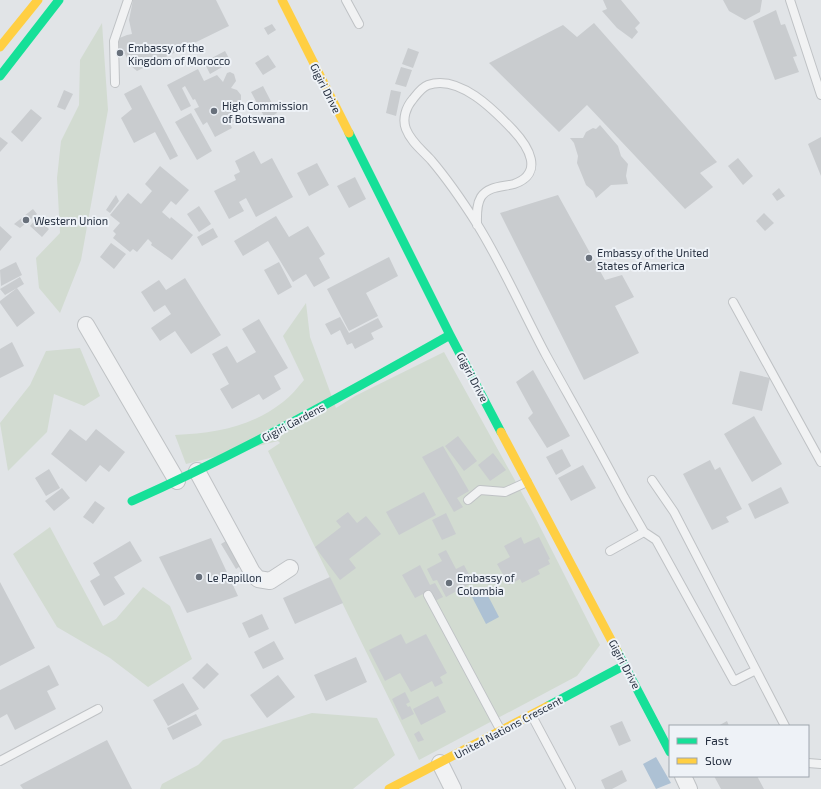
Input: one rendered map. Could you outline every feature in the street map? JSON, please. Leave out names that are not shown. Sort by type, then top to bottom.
[{"type":"street","points":[[0,47],[38,0]]},
{"type":"street","points":[[0,76],[59,0]]},
{"type":"street","name":"Gigiri Drive","points":[[282,0],[450,334],[669,750]]},
{"type":"street","points":[[86,325],[177,481]]},
{"type":"street","name":"Gigiri Gardens","points":[[132,500],[177,481],[304,417],[450,334]]},
{"type":"street","points":[[197,471],[252,572],[258,579],[270,580],[290,568]]},
{"type":"street","name":"United Nations Crescent","points":[[389,789],[501,732],[625,665]]},
{"type":"street","points":[[440,763],[453,789]]},
{"type":"street","points":[[683,777],[689,789]]},
{"type":"lane","points":[[115,83],[114,41],[128,0]]},
{"type":"lane","points":[[346,0],[359,24]]},
{"type":"lane","points":[[790,0],[821,95]]},
{"type":"lane","points":[[477,225],[478,205],[482,195],[500,186],[520,181],[530,171],[532,162],[529,150],[522,139],[504,121],[468,90],[446,84],[427,85],[419,91],[409,103],[405,113],[406,128],[415,144],[430,160],[477,225],[644,532],[656,540],[734,681],[756,670]]},
{"type":"lane","points":[[733,302],[821,462]]},
{"type":"lane","points":[[652,480],[674,512],[784,725]]},
{"type":"lane","points":[[468,500],[480,490],[505,492],[528,482]]},
{"type":"lane","points":[[610,551],[644,532]]},
{"type":"lane","points":[[428,595],[501,732]]},
{"type":"lane","points":[[0,761],[98,709]]},
{"type":"lane","points":[[532,715],[571,789]]},
{"type":"lane","points":[[809,763],[821,764]]},
{"type":"shaded area","points":[[102,23],[108,110],[81,260],[60,313],[39,288],[36,258],[60,233],[57,178],[61,141],[79,105],[80,60]]},
{"type":"shaded area","points":[[306,303],[310,337],[336,408],[355,396],[444,352],[533,513],[600,645],[577,676],[419,760],[268,451],[280,443],[278,441],[186,464],[175,435],[204,433],[232,428],[258,418],[283,402],[292,394],[304,380],[283,336]]},
{"type":"shaded area","points":[[80,348],[100,396],[84,406],[54,394],[47,432],[8,471],[0,423],[30,385],[46,351]]},
{"type":"shaded area","points":[[50,527],[103,626],[116,619],[143,587],[170,606],[192,659],[148,687],[110,658],[57,627],[13,554]]},
{"type":"shaded area","points":[[312,713],[377,718],[395,755],[353,789],[160,789],[162,784],[198,765],[223,740]]},
{"type":"water","points":[[485,590],[499,617],[486,624],[472,597]]},
{"type":"water","points":[[656,757],[671,783],[656,789],[643,764]]},
{"type":"building","points":[[133,0],[216,0],[229,26],[137,71],[131,66],[125,54],[121,54],[116,50],[117,39],[132,34],[129,20]]},
{"type":"building","points":[[603,0],[621,0],[640,23],[635,28],[638,32],[632,39],[617,28],[602,11],[607,9]]},
{"type":"building","points":[[723,0],[762,0],[760,12],[745,20],[729,11]]},
{"type":"building","points":[[776,10],[781,25],[785,24],[797,56],[793,57],[799,72],[775,80],[753,21]]},
{"type":"building","points":[[594,23],[717,162],[700,173],[713,187],[685,209],[587,105],[559,132],[489,63],[563,25],[577,37]]},
{"type":"building","points":[[272,24],[276,30],[268,35],[264,28]]},
{"type":"building","points":[[408,48],[419,52],[413,68],[402,64]]},
{"type":"building","points":[[225,51],[231,62],[210,74],[204,62]]},
{"type":"building","points":[[268,55],[276,67],[263,75],[255,63]]},
{"type":"building","points":[[401,67],[412,70],[406,87],[395,84]]},
{"type":"building","points":[[198,69],[204,81],[217,75],[223,82],[227,73],[230,72],[234,74],[236,81],[231,88],[237,90],[241,95],[241,101],[234,107],[240,118],[230,124],[232,128],[215,137],[207,122],[203,125],[194,109],[199,107],[185,86],[182,88],[191,106],[181,111],[167,85]]},
{"type":"building","points":[[141,85],[178,156],[170,160],[155,132],[134,143],[121,118],[132,109],[124,94]]},
{"type":"building","points":[[263,86],[277,113],[266,120],[251,92]]},
{"type":"building","points":[[64,90],[73,94],[65,110],[57,107]]},
{"type":"building","points":[[391,90],[401,92],[396,116],[386,113]]},
{"type":"building","points":[[31,109],[42,118],[22,142],[11,132]]},
{"type":"building","points":[[191,113],[212,151],[197,160],[175,122]]},
{"type":"building","points":[[600,125],[618,146],[621,156],[628,164],[626,176],[628,184],[611,185],[596,198],[593,191],[586,185],[577,163],[578,156],[574,143],[570,138],[583,138],[586,132],[593,128],[596,129]]},
{"type":"building","points":[[0,137],[8,143],[0,152]]},
{"type":"building","points":[[821,137],[821,176],[808,144]]},
{"type":"building","points":[[254,151],[261,164],[272,158],[293,197],[256,217],[246,198],[239,202],[244,211],[229,219],[214,191],[236,180],[234,175],[240,172],[235,161]]},
{"type":"building","points":[[738,158],[753,176],[743,185],[728,166]]},
{"type":"building","points":[[317,163],[329,185],[309,196],[297,173]]},
{"type":"building","points":[[160,166],[189,190],[176,205],[171,201],[162,212],[170,219],[171,217],[193,235],[172,260],[151,245],[152,243],[148,239],[137,252],[133,249],[130,252],[113,238],[116,234],[113,231],[120,223],[110,215],[128,193],[141,204],[152,191],[145,184]]},
{"type":"building","points":[[355,177],[366,199],[349,208],[337,186]]},
{"type":"building","points":[[779,188],[785,196],[777,201],[772,194]]},
{"type":"building","points":[[116,195],[119,201],[110,213],[106,210]]},
{"type":"building","points":[[558,195],[605,280],[622,275],[634,297],[615,306],[639,353],[584,380],[500,213]]},
{"type":"building","points":[[199,206],[211,224],[199,232],[187,214]]},
{"type":"building","points":[[33,209],[37,214],[20,228],[14,224]]},
{"type":"building","points":[[764,213],[774,223],[765,231],[756,221]]},
{"type":"building","points":[[276,216],[289,237],[308,226],[325,254],[319,258],[330,278],[314,287],[306,274],[293,282],[268,241],[243,256],[234,241]]},
{"type":"building","points":[[37,218],[49,229],[42,237],[30,226]]},
{"type":"building","points":[[0,226],[12,237],[0,251]]},
{"type":"building","points":[[213,228],[218,237],[202,246],[197,237]]},
{"type":"building","points":[[111,243],[126,254],[114,269],[100,257]]},
{"type":"building","points":[[389,257],[398,276],[366,293],[378,316],[349,331],[327,289]]},
{"type":"building","points":[[16,262],[22,275],[1,286],[0,270]]},
{"type":"building","points":[[279,262],[292,287],[278,295],[264,270]]},
{"type":"building","points":[[20,277],[24,284],[5,295],[0,289]]},
{"type":"building","points":[[185,278],[221,335],[191,354],[175,331],[160,341],[151,328],[171,314],[165,305],[154,312],[141,292],[159,280],[166,290]]},
{"type":"building","points":[[17,288],[35,313],[17,327],[0,301]]},
{"type":"building","points":[[340,317],[349,333],[378,318],[383,327],[371,333],[374,339],[355,349],[352,343],[347,345],[340,330],[331,335],[325,324]]},
{"type":"building","points":[[259,319],[288,368],[274,376],[281,389],[263,400],[259,394],[232,409],[220,389],[229,384],[212,354],[227,346],[237,363],[256,352],[242,329]]},
{"type":"building","points":[[12,342],[24,366],[0,378],[0,349]]},
{"type":"building","points":[[533,370],[570,436],[547,448],[528,418],[533,413],[516,382]]},
{"type":"building","points":[[740,371],[770,378],[762,411],[732,404]]},
{"type":"building","points":[[754,416],[782,464],[752,482],[724,434]]},
{"type":"building","points":[[70,429],[86,441],[96,429],[125,452],[109,472],[100,465],[86,482],[51,454]]},
{"type":"building","points":[[458,436],[477,461],[464,471],[445,446]]},
{"type":"building","points":[[443,446],[469,491],[457,498],[463,507],[454,512],[422,457]]},
{"type":"building","points":[[562,449],[571,466],[556,475],[546,457]]},
{"type":"building","points":[[493,453],[506,470],[490,481],[478,465]]},
{"type":"building","points":[[710,460],[715,470],[720,467],[742,509],[726,517],[729,522],[712,530],[683,474]]},
{"type":"building","points":[[583,465],[596,488],[571,501],[558,478]]},
{"type":"building","points":[[49,469],[60,488],[46,496],[35,478]]},
{"type":"building","points":[[781,487],[789,503],[755,519],[748,504]]},
{"type":"building","points":[[62,488],[70,498],[54,511],[45,501]]},
{"type":"building","points":[[424,492],[436,515],[399,535],[386,512]]},
{"type":"building","points":[[95,501],[105,508],[93,524],[83,517]]},
{"type":"building","points":[[348,512],[357,523],[366,516],[381,534],[349,559],[356,568],[340,580],[315,547],[341,527],[336,521]]},
{"type":"building","points":[[446,513],[456,534],[442,540],[432,520]]},
{"type":"building","points":[[521,537],[524,544],[539,537],[550,559],[548,560],[550,564],[538,570],[540,574],[522,583],[520,579],[509,585],[497,564],[510,557],[504,546]]},
{"type":"building","name":"Le Papillon","points":[[211,538],[238,596],[187,613],[159,557]]},
{"type":"building","points":[[231,538],[246,562],[236,569],[221,544]]},
{"type":"building","points":[[130,541],[142,561],[114,577],[125,594],[104,606],[90,581],[100,575],[93,563]]},
{"type":"building","points":[[446,550],[456,569],[464,565],[473,582],[446,597],[437,580],[433,581],[427,569],[442,561],[438,554]]},
{"type":"building","points":[[420,565],[430,585],[435,583],[443,597],[435,601],[429,591],[415,598],[402,575]]},
{"type":"building","points":[[330,577],[343,603],[295,624],[283,598]]},
{"type":"building","points":[[0,582],[35,648],[0,666]]},
{"type":"building","points":[[262,614],[269,629],[249,638],[242,623]]},
{"type":"building","points":[[401,634],[406,644],[426,634],[447,673],[440,677],[443,683],[435,687],[432,681],[411,692],[400,673],[385,681],[369,650]]},
{"type":"building","points":[[274,641],[284,659],[263,669],[254,652]]},
{"type":"building","points":[[356,657],[367,682],[326,701],[314,675]]},
{"type":"building","points":[[207,663],[219,674],[204,689],[192,678]]},
{"type":"building","points":[[49,665],[59,685],[47,691],[56,709],[15,730],[7,714],[0,718],[0,690]]},
{"type":"building","points":[[278,675],[295,697],[267,718],[250,695]]},
{"type":"building","points":[[183,683],[199,709],[168,726],[153,700]]},
{"type":"building","points":[[405,692],[410,702],[406,704],[408,707],[410,706],[414,714],[402,720],[392,699]]},
{"type":"building","points":[[438,696],[446,712],[421,725],[413,709]]},
{"type":"building","points":[[196,714],[202,725],[173,740],[167,728]]},
{"type":"building","points":[[622,721],[631,741],[619,746],[610,726]]},
{"type":"building","points":[[727,721],[729,725],[720,725]]},
{"type":"building","points":[[419,731],[424,740],[418,742],[414,734]]},
{"type":"building","points":[[107,740],[132,789],[23,789],[20,785]]},
{"type":"building","points":[[622,770],[627,781],[612,789],[605,789],[601,780]]},
{"type":"building","points":[[715,777],[758,777],[764,789],[721,789]]},
{"type":"traffic: fast","points":[[0,76],[59,0]]},
{"type":"traffic: fast","points":[[349,133],[450,335],[501,432]]},
{"type":"traffic: fast","points":[[132,501],[213,463],[333,401],[450,335]]},
{"type":"traffic: fast","points":[[617,651],[669,750]]},
{"type":"traffic: fast","points":[[548,706],[625,665]]},
{"type":"traffic: slow","points":[[0,47],[38,0]]},
{"type":"traffic: slow","points":[[282,0],[349,133]]},
{"type":"traffic: slow","points":[[501,432],[617,651]]},
{"type":"traffic: slow","points":[[389,789],[548,706]]},
{"type":"place","name":"Embassy of the Kingdom of Morocco","points":[[120,53]]},
{"type":"place","name":"High Commission of Botswana","points":[[214,111]]},
{"type":"place","name":"Western Union","points":[[26,220]]},
{"type":"place","name":"Embassy of the United States of America","points":[[589,258]]},
{"type":"place","name":"Le Papillon","points":[[199,577]]},
{"type":"place","name":"Embassy of Colombia","points":[[449,583]]}]
